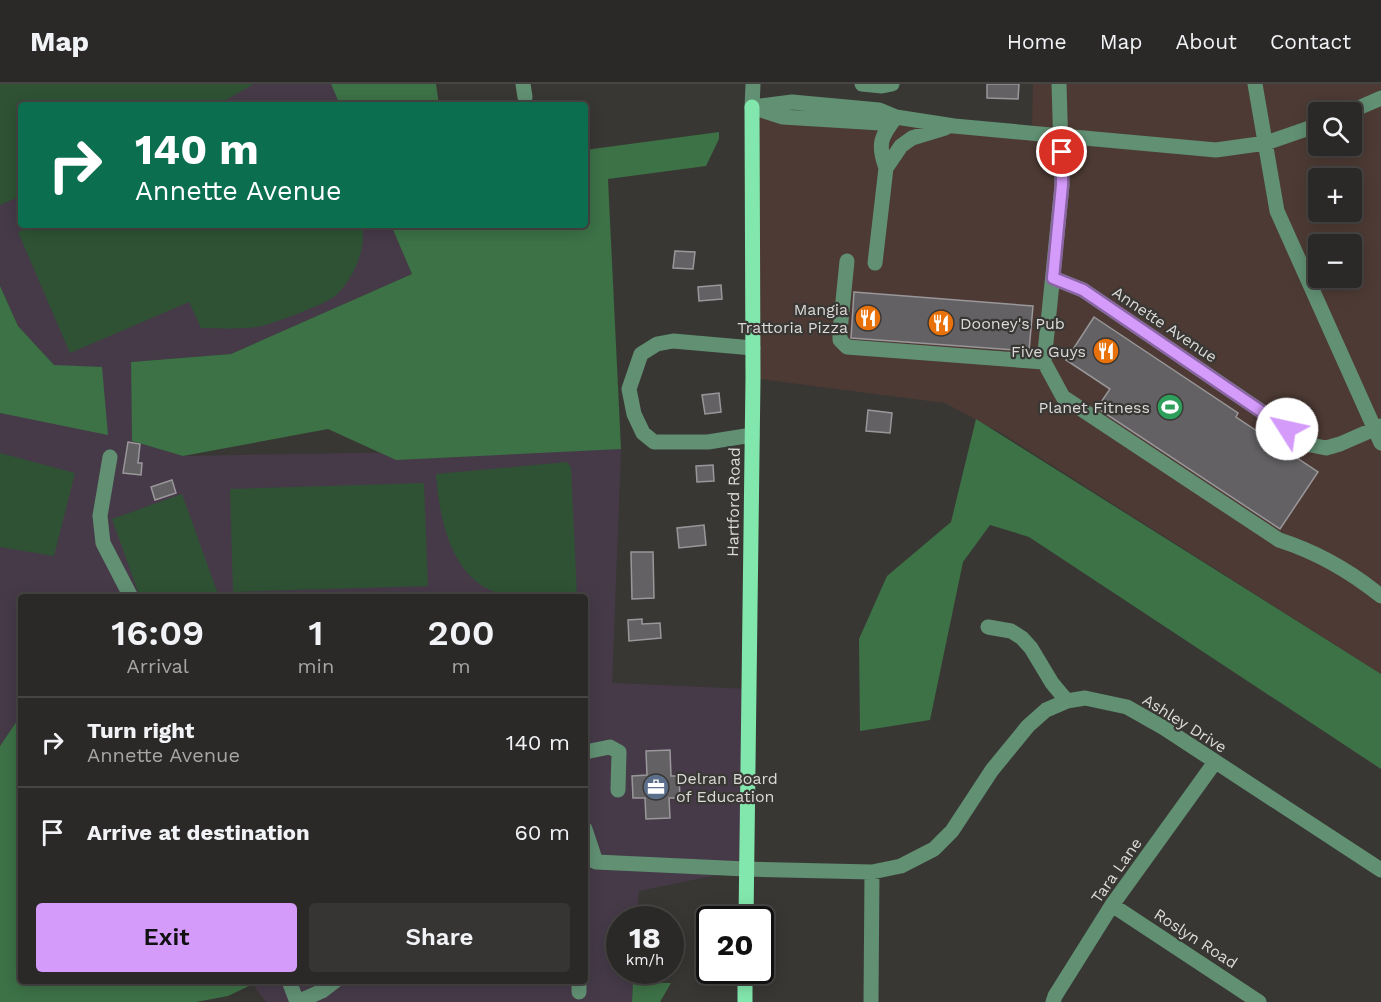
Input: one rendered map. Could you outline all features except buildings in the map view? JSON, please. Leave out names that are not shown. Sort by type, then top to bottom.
[{"type":"main road","name":"Hartford Road","points":[[746,906],[753,348],[752,107]]},
{"type":"main road","points":[[745,984],[745,1002]]},
{"type":"street","name":"Hartford Road","points":[[752,107],[753,84]]},
{"type":"street","points":[[862,84],[882,86],[892,84]]},
{"type":"street","points":[[1059,84],[1062,185],[1044,362],[1063,397],[1279,540],[1304,548],[1339,567],[1357,577],[1381,596]]},
{"type":"street","points":[[1255,84],[1277,211],[1378,427],[1381,443]]},
{"type":"street","points":[[1362,106],[1381,98]]},
{"type":"street","points":[[752,107],[783,117],[880,123],[896,117],[954,126],[1216,150],[1266,144],[1308,129]]},
{"type":"street","points":[[875,263],[886,168],[882,156],[883,134],[896,117]]},
{"type":"street","points":[[886,168],[901,147],[912,138],[954,126]]},
{"type":"street","points":[[847,261],[840,340],[847,347],[1044,362]]},
{"type":"street","name":"Annette Avenue","points":[[1053,278],[1083,290],[1311,446],[1326,448],[1378,427]]},
{"type":"street","points":[[752,435],[708,442],[654,442],[643,433],[634,414],[629,389],[641,354],[657,344],[673,341],[753,348]]},
{"type":"street","points":[[110,457],[100,516],[103,543],[129,594]]},
{"type":"street","points":[[988,627],[1011,631],[1022,638],[1067,701]]},
{"type":"street","name":"Ashley Drive","points":[[589,861],[872,872],[901,866],[934,849],[952,831],[992,770],[1028,726],[1046,710],[1067,701],[1085,698],[1127,707],[1164,728],[1381,870]]},
{"type":"street","points":[[588,751],[610,747],[619,752],[618,790]]},
{"type":"street","name":"Tara Lane","points":[[1053,1002],[1054,996],[1112,905],[1215,762]]},
{"type":"street","points":[[871,1002],[872,872]]},
{"type":"street","name":"Roslyn Road","points":[[1112,905],[1259,1002]]},
{"type":"street","points":[[290,984],[297,1002],[322,991],[331,984]]},
{"type":"shaded area","points":[[239,84],[331,84],[339,102],[203,102]]},
{"type":"shaded area","points":[[1033,84],[1381,84],[1381,674],[1003,434],[945,403],[753,378],[752,107],[1032,131]]},
{"type":"shaded area","points":[[18,195],[18,228],[392,228],[412,274],[231,354],[131,362],[132,441],[183,456],[621,449],[612,683],[749,689],[746,869],[639,891],[638,906],[606,906],[606,984],[633,984],[632,1002],[266,1002],[252,984],[588,984],[588,594],[18,594],[18,719],[0,746],[0,413],[108,434],[54,365],[18,326],[0,286],[0,204]]},
{"type":"green space","points":[[0,84],[254,84],[222,102],[18,102],[18,197],[0,205]]},
{"type":"green space","points":[[331,84],[436,84],[439,102],[339,102]]},
{"type":"green space","points":[[719,132],[719,139],[706,166],[608,179],[621,449],[396,460],[328,429],[183,456],[132,441],[131,362],[231,354],[412,274],[392,228],[588,228],[588,150]]},
{"type":"green space","points":[[27,228],[362,228],[363,234],[357,264],[348,282],[335,296],[300,313],[255,327],[201,328],[189,302],[70,353],[18,232]]},
{"type":"green space","points":[[0,286],[18,326],[54,365],[102,367],[108,435],[0,413]]},
{"type":"green space","points":[[976,419],[1381,674],[1381,769],[1029,537],[990,525],[963,562],[930,720],[860,731],[859,639],[887,576],[951,522]]},
{"type":"green space","points":[[0,453],[75,473],[54,556],[0,547]]},
{"type":"green space","points":[[567,462],[571,467],[577,594],[500,594],[476,581],[465,569],[449,540],[440,506],[436,474]]},
{"type":"green space","points":[[424,483],[428,586],[233,592],[230,489]]},
{"type":"green space","points":[[182,494],[218,594],[139,594],[112,519]]},
{"type":"green space","points":[[18,719],[18,984],[251,985],[228,996],[196,1002],[0,1002],[0,746]]},
{"type":"green space","points":[[633,984],[670,984],[660,1002],[632,1002]]},
{"type":"place","name":"Mangia Trattoria Pizza","points":[[868,318]]},
{"type":"place","name":"Dooney's Pub","points":[[941,323]]},
{"type":"place","name":"Five Guys","points":[[1106,351]]},
{"type":"place","name":"Planet Fitness","points":[[1170,407]]},
{"type":"place","name":"Delran Board of Education","points":[[656,787]]},
{"type":"route","points":[[1062,152],[1062,185],[1053,278],[1083,290],[1287,429]]}]
